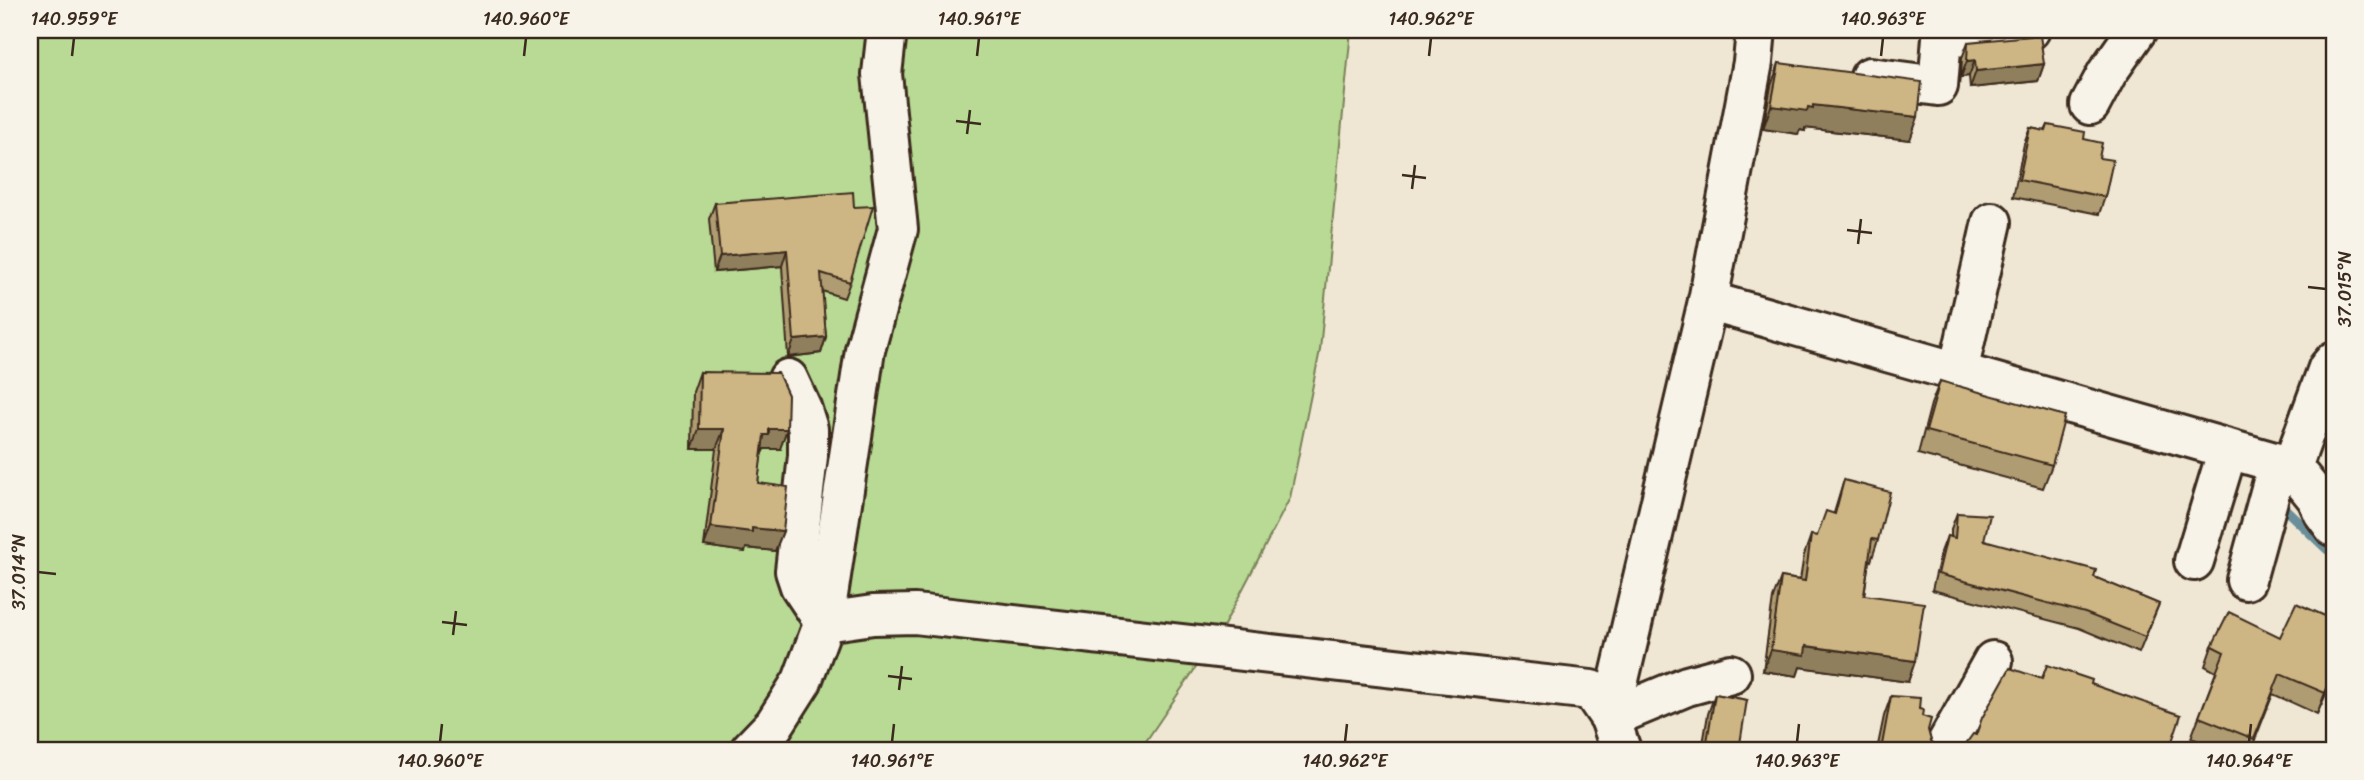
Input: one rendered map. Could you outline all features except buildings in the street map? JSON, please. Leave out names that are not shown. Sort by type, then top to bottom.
[{"type":"street","points":[[750,750],[774,725],[802,681],[824,622],[865,350],[898,229],[881,74],[887,30]]},
{"type":"street","points":[[1832,72],[1938,86],[1942,38],[2030,30]]},
{"type":"street","points":[[2090,105],[2107,72],[2137,30]]},
{"type":"street","points":[[1616,734],[1708,301],[1755,46],[1793,67]]},
{"type":"street","points":[[1958,372],[1992,222]]},
{"type":"street","points":[[1708,301],[2285,465],[2317,498],[2334,527]]},
{"type":"street","points":[[2246,580],[2285,465],[2328,368],[2334,361]]},
{"type":"street","points":[[788,379],[808,429],[808,456],[795,571],[800,586],[824,622]]},
{"type":"street","points":[[2194,561],[2228,449]]},
{"type":"street","points":[[824,622],[873,615],[915,614],[1591,690],[1616,734]]},
{"type":"street","points":[[1943,750],[1993,661]]},
{"type":"street","points":[[1616,734],[1687,686],[1731,674]]},
{"type":"green space","points":[[30,30],[1351,30],[1320,350],[1290,498],[1222,629],[1140,750],[30,750]]},
{"type":"waterway","points":[[2285,509],[2334,553]]}]
